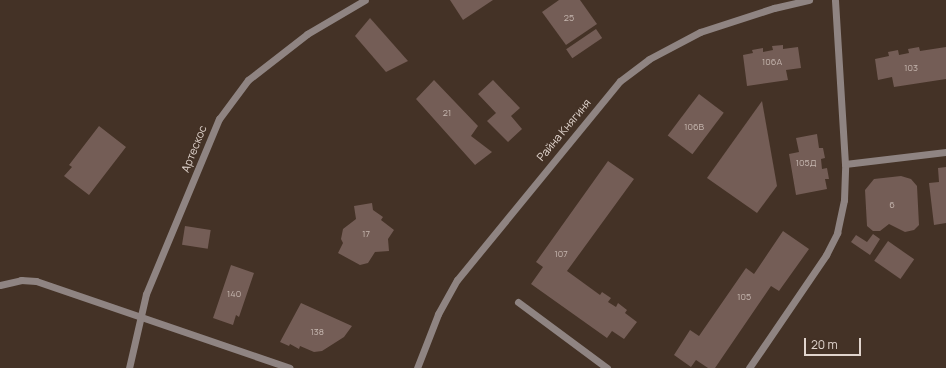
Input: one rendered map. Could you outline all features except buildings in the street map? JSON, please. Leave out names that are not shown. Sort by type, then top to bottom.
[{"type":"street","name":"Артескос","points":[[129,368],[140,314],[219,119],[248,80],[307,34],[365,0]]},
{"type":"street","name":"Райна Княгиня","points":[[417,368],[438,314],[457,280],[620,81],[649,59],[700,32],[774,8],[809,0]]},
{"type":"street","points":[[749,368],[826,255],[837,232],[844,200],[845,164],[835,0]]},
{"type":"street","points":[[845,164],[946,152]]},
{"type":"street","points":[[0,285],[21,280],[36,281],[140,314],[290,368]]},
{"type":"street","points":[[518,302],[607,368]]}]
